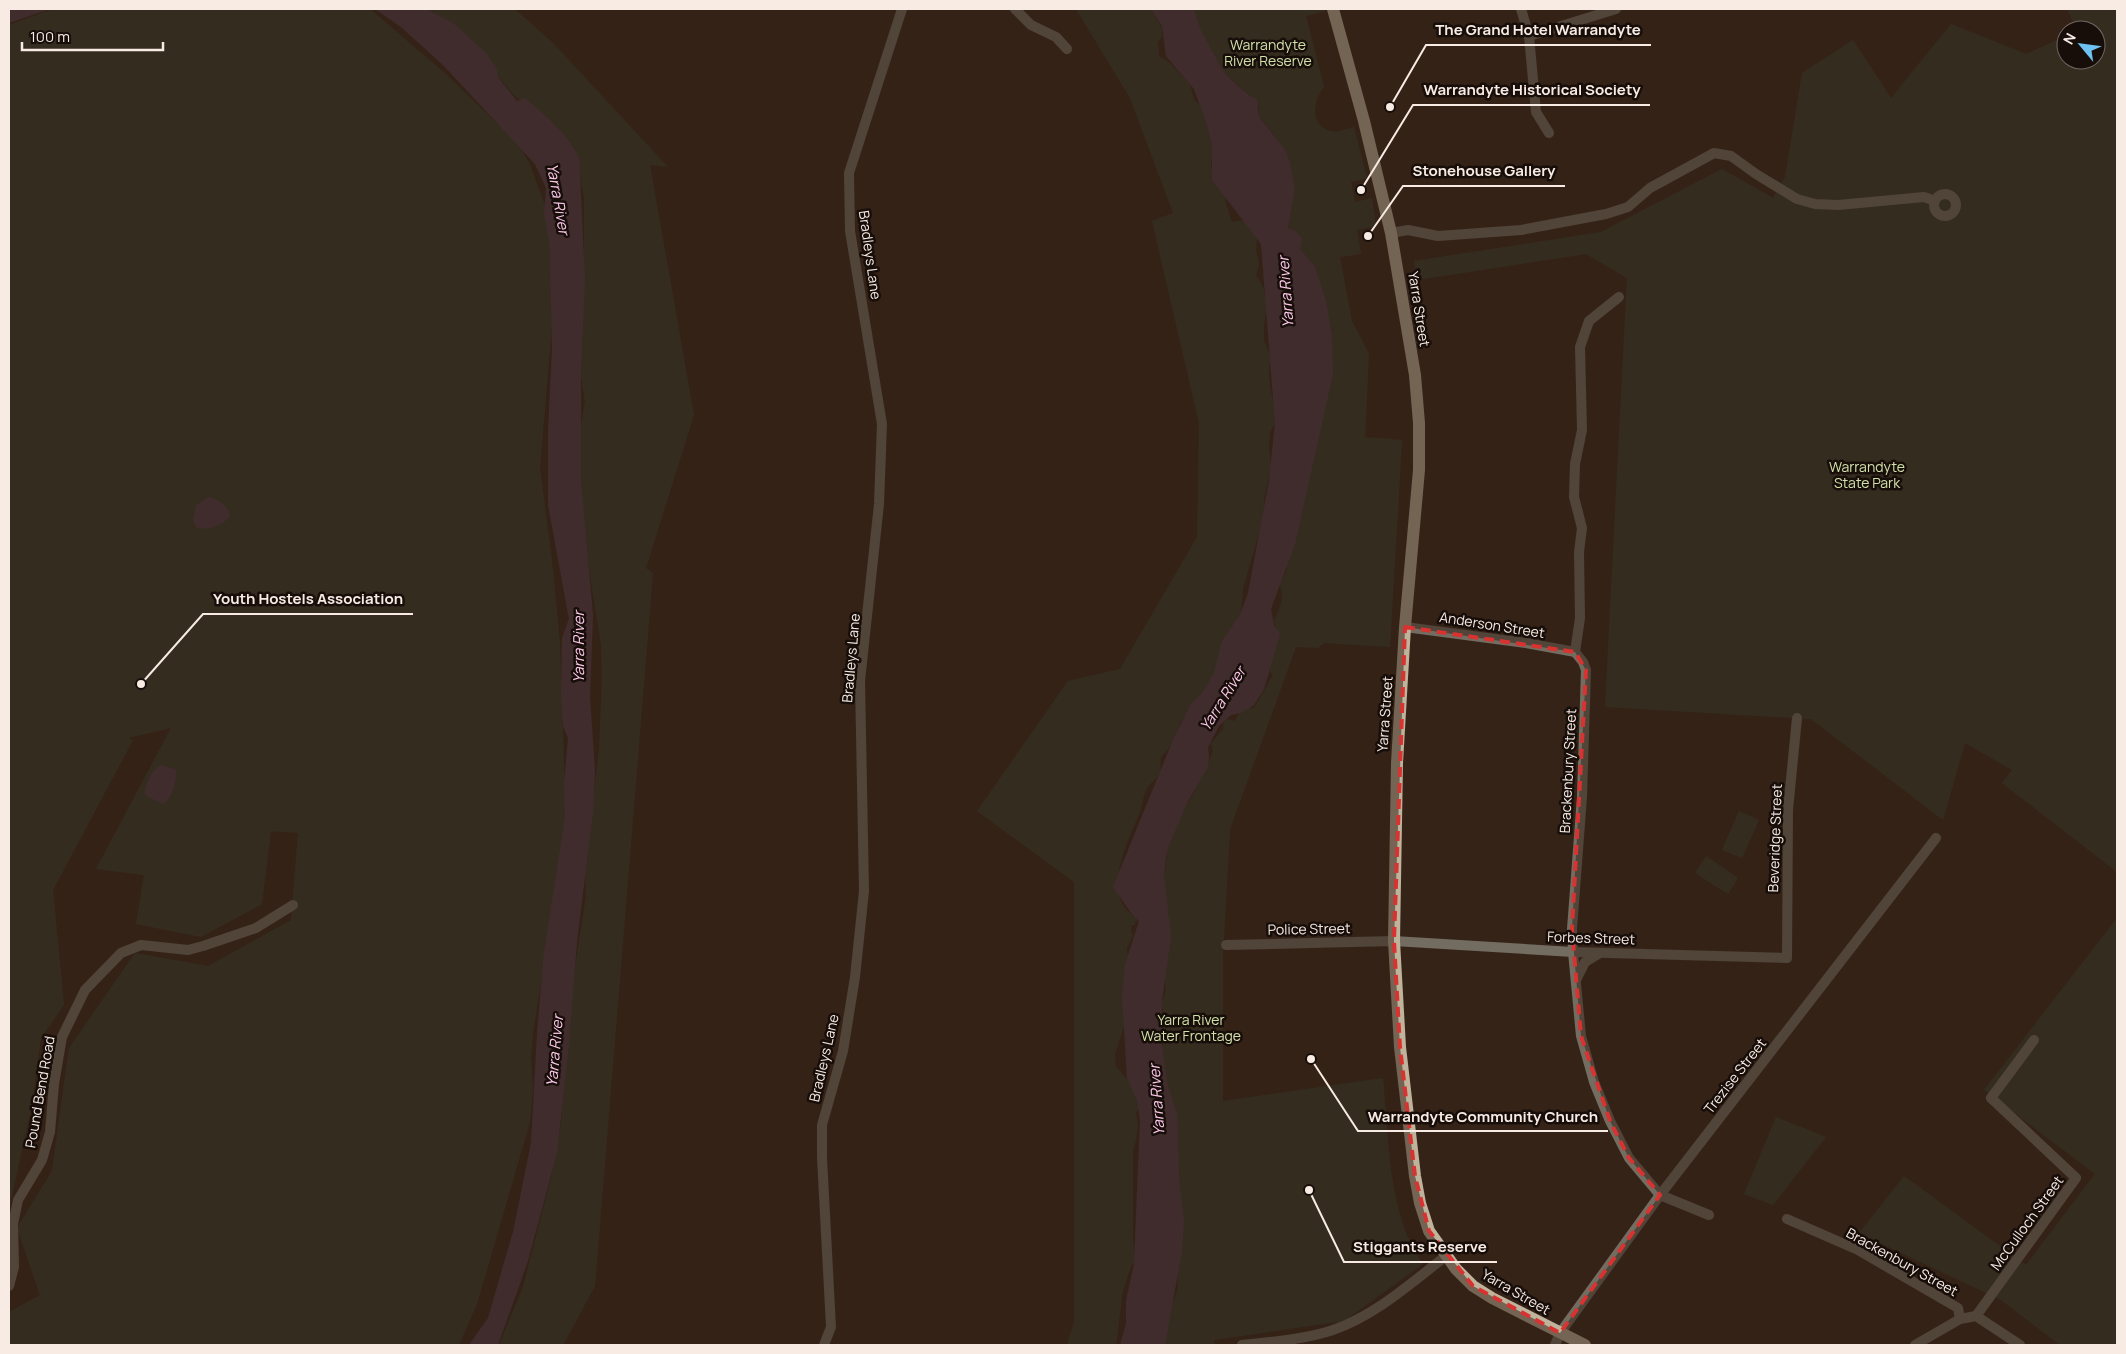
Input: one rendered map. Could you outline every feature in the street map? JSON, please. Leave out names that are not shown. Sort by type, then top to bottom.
[{"type":"main road","name":"Yarra Street","points":[[1333,9],[1364,121],[1391,233],[1415,375],[1419,423],[1418,470],[1405,626],[1397,763],[1394,941],[1401,1055],[1415,1176],[1420,1202],[1430,1231],[1446,1256],[1473,1286],[1492,1298],[1585,1345]]},
{"type":"street","name":"Bradleys Lane","points":[[824,1345],[830,1327],[822,1125],[842,1051],[855,977],[864,891],[860,681],[880,504],[882,424],[850,231],[849,174],[902,9]]},
{"type":"street","points":[[1015,9],[1031,25],[1056,37],[1067,49]]},
{"type":"street","points":[[1521,9],[1529,36],[1534,78],[1533,96],[1536,112],[1549,133]]},
{"type":"street","points":[[1529,36],[1616,9]]},
{"type":"street","points":[[1391,233],[1408,230],[1438,236],[1521,230],[1606,214],[1628,207],[1650,188],[1714,153],[1731,156],[1797,199],[1815,204],[1838,205],[1924,197],[1935,201]]},
{"type":"street","points":[[1575,652],[1580,618],[1579,570],[1582,528],[1574,497],[1575,464],[1582,430],[1580,347],[1589,321],[1619,296]]},
{"type":"street","name":"Anderson Street","points":[[1405,626],[1526,642],[1575,652]]},
{"type":"street","name":"Brackenbury Street","points":[[1575,652],[1583,662],[1586,670],[1582,797],[1575,881],[1573,952],[1581,1036],[1594,1082],[1610,1121],[1629,1158],[1660,1195],[1709,1215]]},
{"type":"street","name":"Beveridge Street","points":[[1787,958],[1788,810],[1797,718]]},
{"type":"street","name":"Trezise Street","points":[[1555,1345],[1560,1333],[1660,1195],[1936,838]]},
{"type":"street","name":"Pound Bend Road","points":[[9,1286],[14,1267],[13,1224],[18,1200],[42,1160],[50,1132],[54,1084],[62,1037],[85,990],[121,953],[141,945],[188,950],[204,946],[256,928],[293,905]]},
{"type":"street","name":"Police Street","points":[[1226,945],[1394,941]]},
{"type":"street","name":"Forbes Street","points":[[1394,941],[1573,952],[1787,958]]},
{"type":"street","points":[[1575,980],[1585,962],[1601,953]]},
{"type":"street","name":"McCulloch Street","points":[[1976,1316],[2076,1178],[1991,1098],[2034,1040]]},
{"type":"street","name":"Brackenbury Street","points":[[1787,1219],[1858,1250],[1958,1308],[1960,1319]]},
{"type":"street","points":[[1242,1345],[1275,1342],[1332,1331],[1359,1319],[1394,1296],[1446,1256]]},
{"type":"street","points":[[1915,1345],[1960,1319],[1976,1316],[2020,1345]]},
{"type":"highlighted area","points":[[1405,627],[1575,652],[1586,670],[1572,929],[1581,1036],[1610,1121],[1629,1158],[1660,1195],[1560,1333],[1473,1286],[1429,1231],[1415,1176],[1400,1047],[1394,941]]},
{"type":"green space","points":[[53,9],[370,9],[447,75],[505,131],[523,152],[530,165],[551,222],[555,289],[540,468],[560,643],[566,825],[533,1033],[531,1058],[533,1090],[530,1122],[477,1304],[459,1345],[9,1345],[9,1312],[40,1295],[17,1228],[52,1171],[69,1048],[135,953],[208,966],[291,920],[298,833],[271,831],[262,904],[201,937],[136,924],[144,875],[96,869],[171,728],[128,738],[133,740],[53,890],[64,1005],[41,1038],[32,1104],[9,1209],[9,25]]},
{"type":"green space","points":[[420,9],[515,9],[554,44],[668,167],[650,165],[694,415],[646,568],[653,573],[595,1286],[563,1345],[499,1345],[523,1287],[552,1174],[561,1123],[573,980],[586,896],[585,866],[599,751],[602,678],[601,644],[578,500],[580,432],[585,402],[579,363],[580,309],[584,256],[584,197],[573,147],[513,94],[497,75]]},
{"type":"green space","points":[[1076,9],[1151,9],[1162,28],[1162,37],[1158,42],[1159,56],[1170,63],[1190,84],[1194,100],[1203,107],[1215,124],[1211,166],[1214,178],[1226,194],[1225,201],[1232,222],[1245,220],[1257,237],[1256,250],[1259,264],[1256,275],[1263,287],[1267,306],[1264,341],[1271,357],[1269,374],[1273,402],[1279,408],[1279,416],[1270,432],[1271,467],[1264,499],[1265,513],[1243,588],[1241,612],[1213,678],[1182,720],[1171,746],[1161,757],[1160,772],[1146,790],[1140,812],[1120,864],[1118,891],[1122,903],[1130,913],[1134,912],[1140,919],[1135,922],[1135,925],[1132,925],[1131,931],[1133,936],[1127,947],[1127,952],[1134,965],[1127,1017],[1115,1054],[1116,1067],[1130,1082],[1139,1107],[1136,1113],[1138,1125],[1133,1149],[1133,1238],[1135,1262],[1132,1264],[1123,1290],[1116,1345],[1067,1345],[1074,1322],[1074,882],[977,811],[1068,681],[1120,669],[1197,537],[1199,423],[1152,221],[1173,213],[1130,98]]},
{"type":"green space","points":[[1194,9],[1323,9],[1325,11],[1306,16],[1324,87],[1317,99],[1316,118],[1323,128],[1330,131],[1354,127],[1367,178],[1351,182],[1355,202],[1372,198],[1376,226],[1357,230],[1361,254],[1340,257],[1352,321],[1369,354],[1365,437],[1402,440],[1390,647],[1324,643],[1318,648],[1296,647],[1230,829],[1223,956],[1223,1101],[1383,1078],[1389,1150],[1396,1199],[1402,1222],[1411,1244],[1423,1264],[1344,1321],[1214,1340],[1214,1345],[1162,1345],[1167,1320],[1178,1288],[1175,1139],[1177,1119],[1157,1070],[1163,1043],[1160,1025],[1163,1013],[1162,1002],[1166,991],[1164,972],[1168,957],[1169,915],[1162,894],[1160,876],[1165,872],[1167,855],[1160,839],[1192,797],[1213,752],[1211,743],[1223,729],[1224,721],[1228,719],[1235,721],[1242,711],[1254,708],[1273,675],[1268,669],[1277,630],[1274,621],[1282,599],[1280,586],[1287,569],[1299,246],[1302,239],[1296,231],[1288,228],[1295,189],[1290,161],[1284,148],[1259,116],[1259,107],[1223,71],[1200,28]]},
{"type":"green space","name":"Warrandyte State Park","points":[[2067,9],[2117,9],[2117,872],[2002,783],[2012,770],[1965,743],[1943,820],[1811,719],[1605,707],[1627,278],[1586,254],[1417,280],[1414,261],[1601,232],[1722,169],[1773,198],[1785,177],[1802,73],[1853,40],[1891,98],[1951,24],[2026,54],[2056,40],[2056,70],[2106,70],[2106,20],[2072,20]]},
{"type":"green space","points":[[1739,811],[1759,820],[1742,858],[1722,850]]},
{"type":"green space","points":[[1706,856],[1738,878],[1728,894],[1695,873]]},
{"type":"green space","points":[[2117,918],[2117,1345],[2060,1345],[2001,1300],[1859,1233],[1904,1176],[2026,1265],[2095,1174],[1984,1090]]},
{"type":"green space","points":[[1776,1117],[1826,1137],[1773,1205],[1744,1194]]},
{"type":"water","points":[[9,9],[50,9],[9,23]]},
{"type":"water","name":"Yarra River","points":[[375,9],[425,9],[453,23],[486,53],[497,70],[498,77],[517,101],[525,98],[548,118],[562,133],[579,158],[585,279],[581,368],[581,482],[593,615],[590,697],[595,771],[593,812],[577,941],[569,1044],[557,1153],[528,1261],[498,1345],[469,1345],[488,1318],[513,1232],[531,1143],[544,953],[565,817],[564,784],[568,738],[563,726],[561,695],[562,638],[569,619],[548,505],[548,431],[552,349],[550,246],[544,213],[546,188],[535,164],[443,65],[401,27]]},
{"type":"water","name":"Yarra River","points":[[1151,9],[1194,9],[1200,28],[1223,71],[1250,96],[1257,99],[1259,117],[1284,148],[1290,161],[1295,189],[1288,228],[1296,231],[1302,239],[1300,249],[1315,267],[1326,301],[1332,337],[1333,374],[1295,544],[1271,609],[1274,625],[1280,634],[1264,689],[1254,705],[1241,713],[1231,715],[1219,726],[1208,747],[1208,767],[1187,803],[1167,850],[1164,875],[1171,937],[1162,1001],[1162,1045],[1167,1082],[1177,1115],[1179,1179],[1184,1221],[1182,1251],[1165,1345],[1120,1345],[1126,1324],[1126,1301],[1134,1264],[1140,1121],[1137,1100],[1127,1078],[1122,996],[1125,965],[1139,921],[1113,887],[1173,740],[1191,704],[1202,693],[1214,673],[1222,641],[1240,615],[1248,593],[1269,481],[1275,423],[1261,244],[1212,180],[1212,144],[1206,121],[1194,89],[1166,56],[1162,26]]},
{"type":"water","points":[[210,497],[226,507],[230,516],[215,526],[197,528],[193,521],[196,505]]},
{"type":"water","points":[[161,765],[176,770],[173,789],[163,804],[144,793],[152,773]]},
{"type":"place","name":"The Grand Hotel Warrandyte","points":[[1390,107]]},
{"type":"place","name":"Warrandyte Historical Society","points":[[1361,190]]},
{"type":"place","name":"Stonehouse Gallery","points":[[1368,236]]},
{"type":"place","name":"Youth Hostels Association","points":[[141,684]]},
{"type":"place","name":"Warrandyte Community Church","points":[[1311,1059]]},
{"type":"place","name":"Stiggants Reserve","points":[[1309,1190]]},
{"type":"park label","name":"Warrandyte River Reserve","points":[[1268,54]]},
{"type":"park label","name":"Yarra River Water Frontage","points":[[1191,1028]]}]
